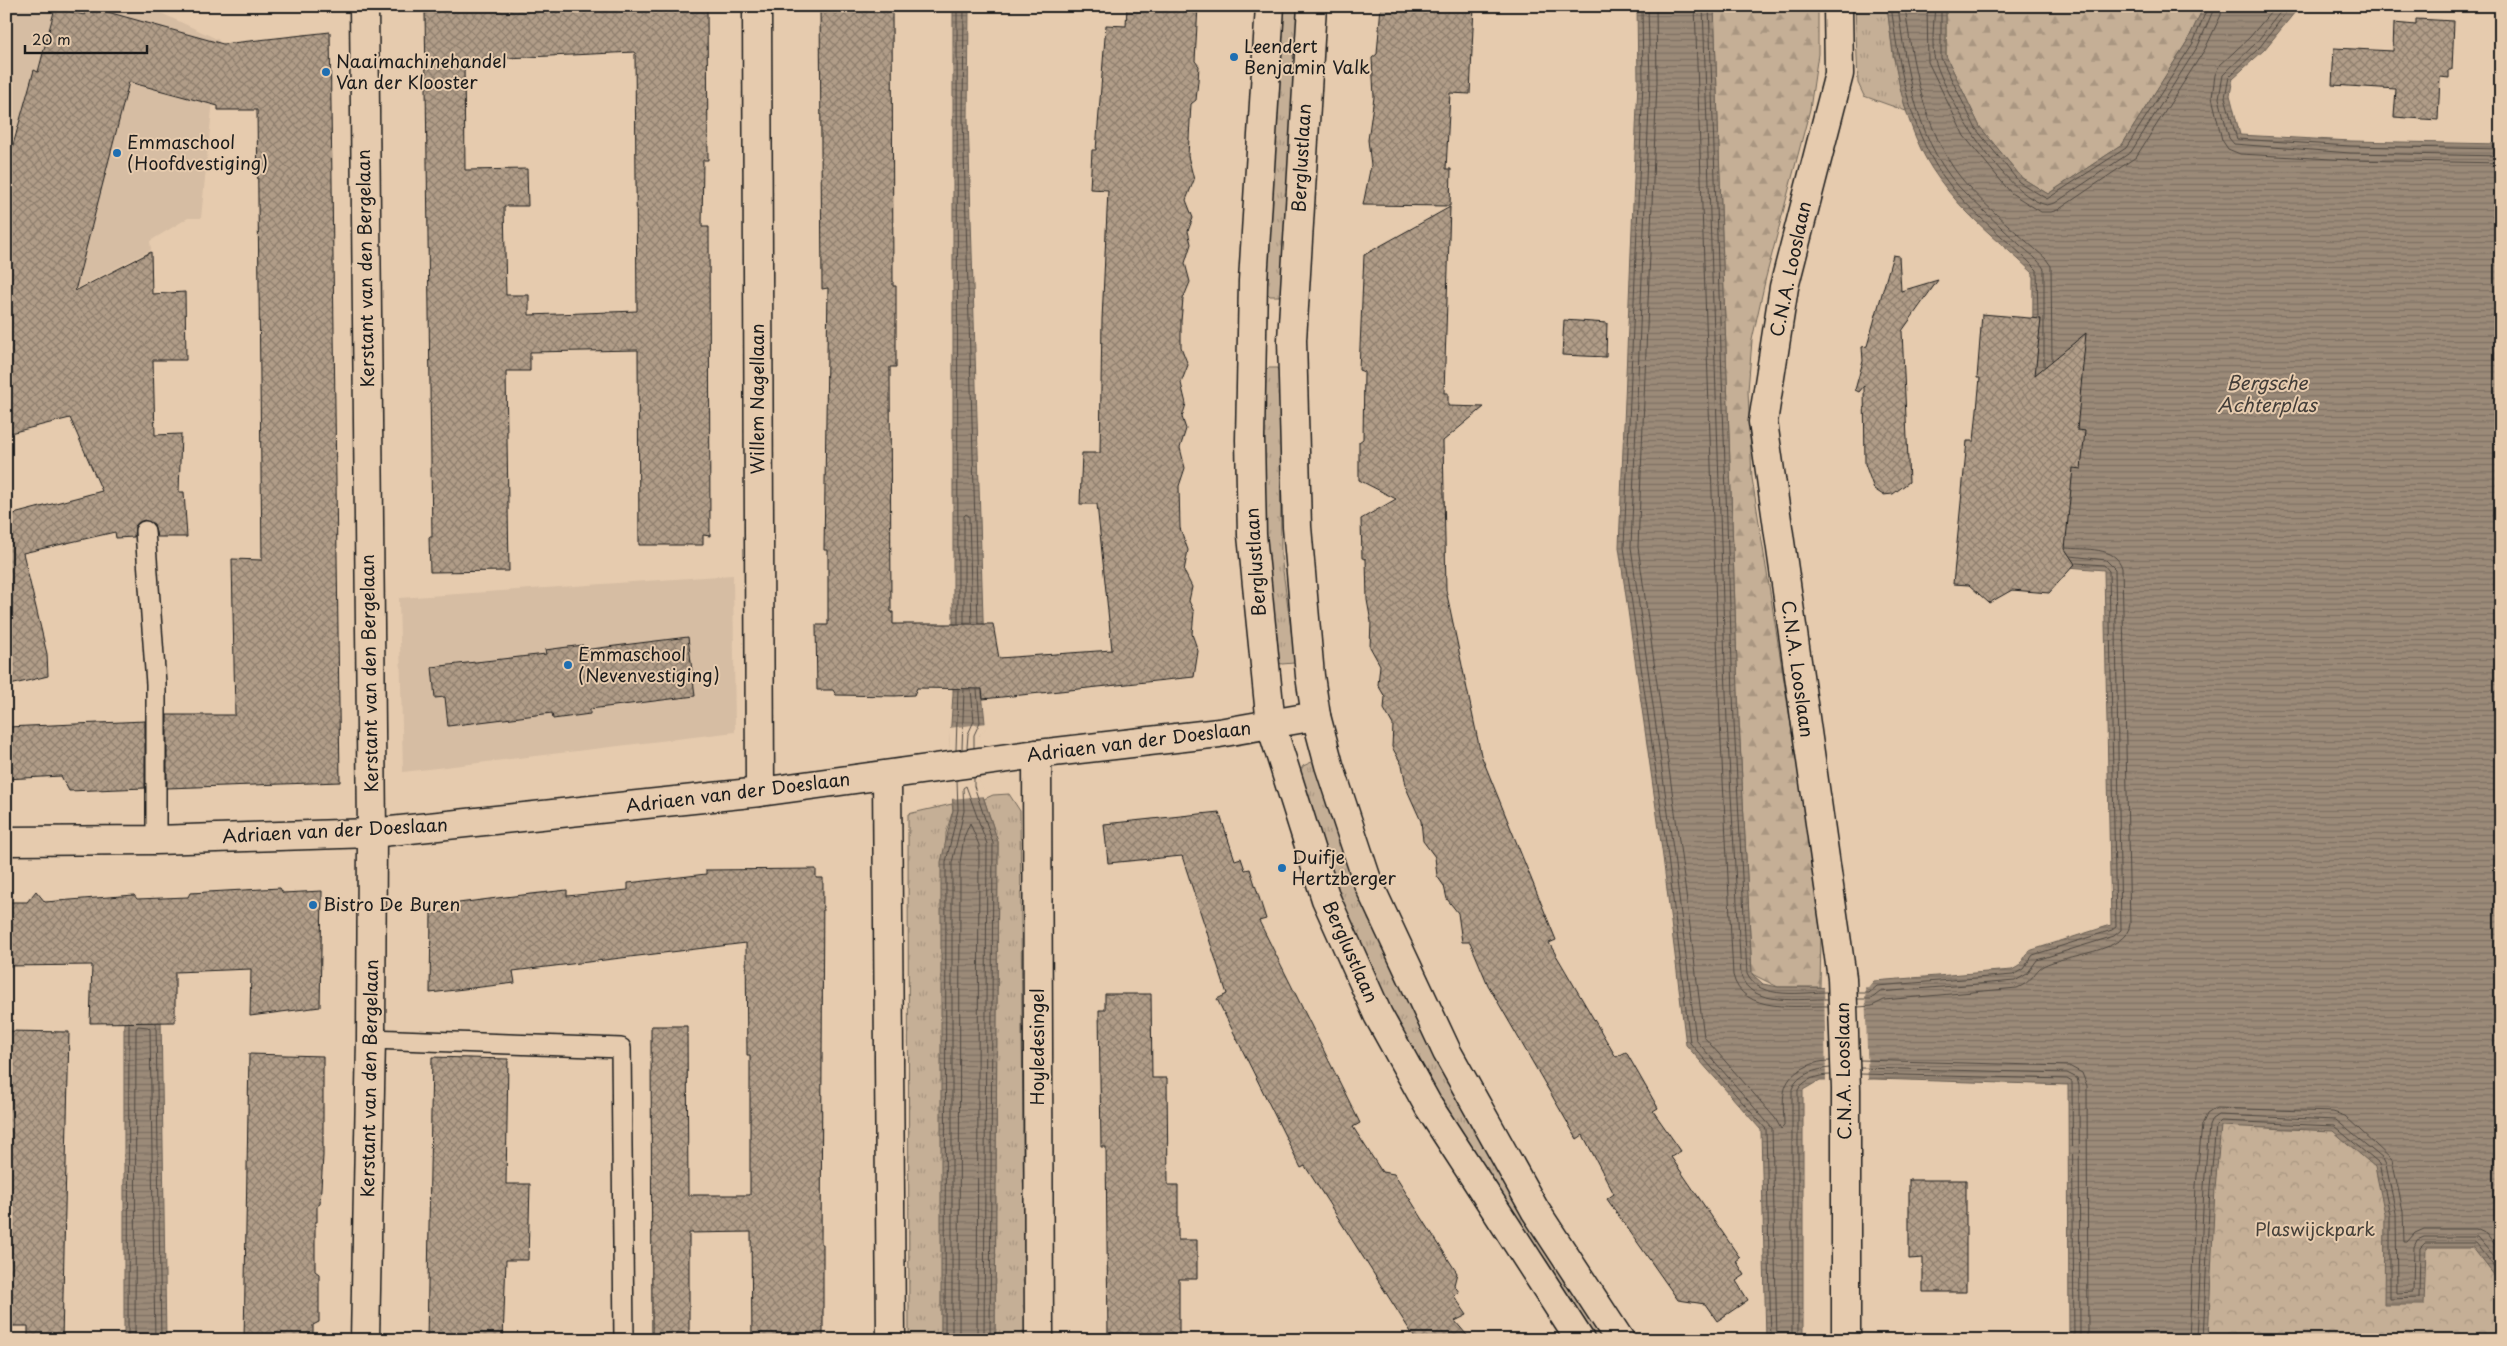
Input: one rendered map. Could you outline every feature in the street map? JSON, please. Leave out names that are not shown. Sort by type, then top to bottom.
[{"type":"street","name":"Kerstant van den Bergelaan","points":[[364,6],[372,833],[371,1040],[365,1340]]},
{"type":"street","name":"Willem Nagellaan","points":[[757,6],[760,792]]},
{"type":"street","name":"Berglustlaan","points":[[1270,6],[1253,281],[1252,535],[1271,725],[1326,899],[1378,1015],[1429,1107],[1580,1340]]},
{"type":"street","name":"Berglustlaan","points":[[1312,6],[1292,340],[1297,527],[1310,676],[1316,716],[1329,765],[1368,884],[1447,1052],[1535,1210],[1620,1340]]},
{"type":"street","name":"C.N.A. Looslaan","points":[[1838,6],[1839,74],[1784,287],[1763,422],[1842,978],[1846,1089],[1846,1340]]},
{"type":"street","points":[[1253,336],[1292,340]]},
{"type":"street","name":"Adriaen van der Doeslaan","points":[[6,841],[156,840],[372,833],[760,792],[949,768],[1038,754],[1271,725],[1316,716]]},
{"type":"street","name":"Hoyledesingel","points":[[1038,754],[1040,1340]]},
{"type":"street","points":[[887,776],[891,1340]]},
{"type":"lane","points":[[145,531],[156,684],[156,840]]},
{"type":"lane","points":[[371,1040],[621,1048],[624,1340]]},
{"type":"shaded area","name":"Emmaschool (Hoofdvestiging)","points":[[6,6],[146,6],[219,40],[201,218],[188,218],[150,241],[151,250],[54,300],[48,187],[6,118]]},
{"type":"shaded area","name":"Emmaschool (Nevenvestiging)","points":[[733,575],[735,732],[403,772],[399,598]]},
{"type":"green space","points":[[1282,6],[1299,6],[1284,292],[1280,296],[1270,296],[1267,293]]},
{"type":"green space","points":[[1714,6],[1818,6],[1818,54],[1810,109],[1766,277],[1752,340],[1748,391],[1752,478],[1805,814],[1821,935],[1820,987],[1778,987],[1752,974],[1739,722]]},
{"type":"green space","points":[[1855,6],[1887,6],[1893,55],[1906,111],[1864,96],[1858,83]]},
{"type":"green space","points":[[1946,6],[2204,6],[2188,40],[2122,145],[2048,194],[2022,178],[1980,127],[1946,56]]},
{"type":"green space","points":[[1268,368],[1277,368],[1280,375],[1281,556],[1295,659],[1294,663],[1282,664],[1277,662],[1265,555],[1262,495],[1264,372]]},
{"type":"green space","points":[[1314,761],[1365,909],[1439,1068],[1604,1340],[1597,1340],[1547,1261],[1481,1171],[1425,1081],[1347,920],[1300,772],[1303,766]]},
{"type":"green space","points":[[1009,794],[1020,811],[1025,1340],[995,1340],[998,842],[984,799],[993,795]]},
{"type":"green space","points":[[952,804],[953,810],[946,833],[941,1340],[909,1340],[908,814]]},
{"type":"green space","name":"Plaswijckpark","points":[[2212,1106],[2412,1133],[2501,1228],[2501,1340],[2200,1340]]},
{"type":"water","points":[[953,6],[969,6],[968,119],[984,651],[978,652],[985,723],[978,737],[979,784],[998,842],[995,1340],[941,1340],[941,862],[953,810],[950,739],[953,694]]},
{"type":"water","name":"Bergsche Achterplas","points":[[1637,6],[1714,6],[1739,722],[1752,974],[1763,984],[1778,987],[1868,988],[1874,981],[2012,970],[2019,966],[2029,951],[2111,925],[2104,570],[2032,564],[2033,273],[1960,205],[1939,179],[1927,160],[1917,140],[1902,96],[1887,6],[1946,6],[1946,56],[1980,127],[2022,178],[2048,194],[2122,145],[2188,40],[2204,6],[2296,6],[2295,12],[2264,50],[2233,78],[2230,95],[2240,135],[2351,141],[2501,144],[2501,1284],[2473,1248],[2426,1248],[2424,1305],[2384,1305],[2385,1214],[2375,1167],[2333,1131],[2221,1126],[2215,1188],[2208,1340],[2069,1340],[2068,1085],[1874,1079],[1820,1080],[1803,1090],[1803,1340],[1766,1340],[1761,1130],[1686,1045],[1663,857],[1619,547],[1638,81]]},
{"type":"water","points":[[124,1015],[161,1016],[166,1340],[124,1340]]},
{"type":"pier","points":[[988,723],[979,736],[980,783],[985,796],[950,799],[949,728]]},
{"type":"pier","points":[[1824,985],[1865,986],[1868,1081],[1826,1082]]},
{"type":"building","points":[[86,6],[223,44],[330,32],[340,782],[167,788],[167,715],[235,715],[232,559],[262,560],[257,110],[218,110],[218,106],[129,82],[75,291],[151,252],[152,294],[185,292],[186,360],[153,360],[155,435],[181,434],[179,492],[184,492],[187,537],[157,537],[154,524],[144,520],[135,526],[134,537],[116,538],[115,532],[23,553],[47,654],[48,676],[6,686],[6,516],[102,491],[70,418],[6,434],[6,170],[34,70],[38,72],[55,8],[84,15]]},
{"type":"building","points":[[511,6],[707,6],[708,160],[703,160],[702,227],[709,227],[710,536],[703,535],[703,545],[639,545],[638,350],[530,352],[530,371],[506,371],[509,571],[430,572],[429,537],[432,537],[425,11]],"holes":[[[635,52],[637,311],[529,315],[529,295],[506,295],[504,206],[528,206],[527,169],[465,170],[464,60]]]},
{"type":"building","points":[[820,6],[892,6],[893,286],[896,286],[896,367],[890,367],[891,612],[893,612],[893,624],[993,624],[999,658],[1112,650],[1097,504],[1080,504],[1082,453],[1100,453],[1102,320],[1108,190],[1090,189],[1092,150],[1096,150],[1106,25],[1126,26],[1127,6],[1198,6],[1195,61],[1199,66],[1196,100],[1191,104],[1188,156],[1194,180],[1186,200],[1193,218],[1188,231],[1191,244],[1185,263],[1190,282],[1183,299],[1181,321],[1181,347],[1188,365],[1181,383],[1186,404],[1182,417],[1186,429],[1180,448],[1185,468],[1179,486],[1180,528],[1188,550],[1184,571],[1192,587],[1189,601],[1194,612],[1192,634],[1198,651],[1194,677],[983,699],[982,689],[917,688],[914,695],[895,696],[836,695],[833,690],[817,690],[816,625],[828,625],[828,550],[824,550],[828,288],[822,289]]},
{"type":"building","points":[[1381,6],[1474,6],[1470,94],[1450,93],[1446,169],[1451,169],[1450,206],[1363,205],[1371,165],[1368,140],[1374,97],[1372,58],[1377,54]]},
{"type":"building","points":[[2416,19],[2454,21],[2452,70],[2449,70],[2449,78],[2440,77],[2438,120],[2394,117],[2396,89],[2332,85],[2334,48],[2393,51],[2394,23],[2416,25]]},
{"type":"building","points":[[1450,207],[1444,393],[1448,393],[1448,406],[1484,407],[1443,441],[1446,590],[1481,755],[1556,940],[1549,943],[1616,1057],[1626,1052],[1658,1108],[1653,1111],[1681,1151],[1671,1157],[1740,1258],[1736,1261],[1745,1275],[1736,1281],[1748,1300],[1717,1321],[1705,1304],[1678,1300],[1607,1199],[1614,1194],[1583,1135],[1577,1139],[1488,985],[1470,942],[1462,942],[1458,913],[1447,899],[1444,886],[1437,876],[1435,857],[1423,841],[1421,821],[1407,790],[1402,765],[1392,747],[1393,725],[1384,709],[1385,697],[1378,685],[1380,665],[1370,647],[1371,622],[1367,600],[1366,559],[1362,558],[1361,519],[1396,499],[1359,480],[1359,442],[1363,439],[1364,372],[1359,370],[1364,255]]},
{"type":"building","points":[[1893,255],[1899,256],[1901,291],[1938,280],[1902,331],[1909,482],[1893,494],[1883,495],[1874,489],[1865,464],[1864,386],[1859,392],[1855,390],[1863,361],[1862,347],[1867,346]]},
{"type":"building","points":[[1982,314],[2041,319],[2035,375],[2086,333],[2077,430],[2085,431],[2081,469],[2073,468],[2065,549],[2075,564],[2049,593],[2012,590],[1989,603],[1969,585],[1953,584],[1967,441],[1974,441],[1980,378],[1977,378]]},
{"type":"building","points":[[1564,320],[1607,323],[1606,357],[1562,355]]},
{"type":"building","points":[[688,637],[695,696],[590,709],[590,714],[553,719],[552,713],[448,726],[445,697],[435,698],[432,667],[546,654],[545,650],[583,645],[583,650]]},
{"type":"building","points":[[145,721],[145,788],[69,791],[61,776],[6,779],[6,727]]},
{"type":"building","points":[[1219,812],[1235,860],[1241,858],[1245,870],[1250,869],[1266,919],[1259,921],[1360,1123],[1353,1127],[1382,1172],[1394,1174],[1457,1273],[1454,1285],[1459,1292],[1454,1296],[1467,1315],[1455,1321],[1471,1340],[1416,1340],[1305,1166],[1301,1168],[1217,999],[1227,994],[1182,856],[1108,863],[1104,824]]},
{"type":"building","points":[[816,869],[816,878],[823,878],[821,1244],[823,1244],[823,1340],[752,1340],[751,1232],[689,1233],[689,1340],[652,1340],[651,1026],[687,1026],[688,1195],[750,1195],[750,1055],[747,1055],[746,943],[513,971],[515,983],[430,993],[431,913],[444,912],[443,905],[505,897],[567,890],[567,896],[628,890],[628,883],[706,874],[706,870]]},
{"type":"building","points":[[280,888],[283,893],[322,891],[320,1007],[250,1016],[251,969],[175,972],[175,1022],[90,1023],[92,965],[6,966],[6,902],[27,902],[36,891],[45,902],[134,895],[137,899],[188,897],[190,893]]},
{"type":"building","points":[[1105,994],[1151,994],[1152,1078],[1167,1078],[1168,1185],[1178,1185],[1178,1240],[1197,1240],[1197,1279],[1179,1279],[1179,1340],[1116,1340],[1116,1335],[1108,1335],[1106,1147],[1101,1147],[1099,1010],[1105,1010]]},
{"type":"building","points":[[6,1031],[69,1032],[62,1340],[28,1340],[28,1326],[6,1326]]},
{"type":"building","points":[[249,1054],[323,1056],[323,1156],[320,1204],[317,1206],[317,1222],[315,1222],[315,1271],[319,1274],[319,1322],[313,1325],[313,1340],[244,1340]]},
{"type":"building","points":[[432,1057],[508,1059],[506,1184],[530,1184],[528,1260],[506,1260],[503,1340],[427,1340]]},
{"type":"building","points":[[1909,1180],[1966,1180],[1966,1292],[1923,1292],[1923,1258],[1909,1259]]},
{"type":"place","name":"Leendert Benjamin Valk","points":[[1234,57]]},
{"type":"place","name":"Naaimachinehandel Van der Klooster","points":[[326,72]]},
{"type":"place","name":"Emmaschool (Hoofdvestiging)","points":[[117,153]]},
{"type":"place","name":"Emmaschool (Nevenvestiging)","points":[[568,665]]},
{"type":"place","name":"Duifje Hertzberger","points":[[1282,868]]},
{"type":"place","name":"Bistro De Buren","points":[[313,905]]}]
